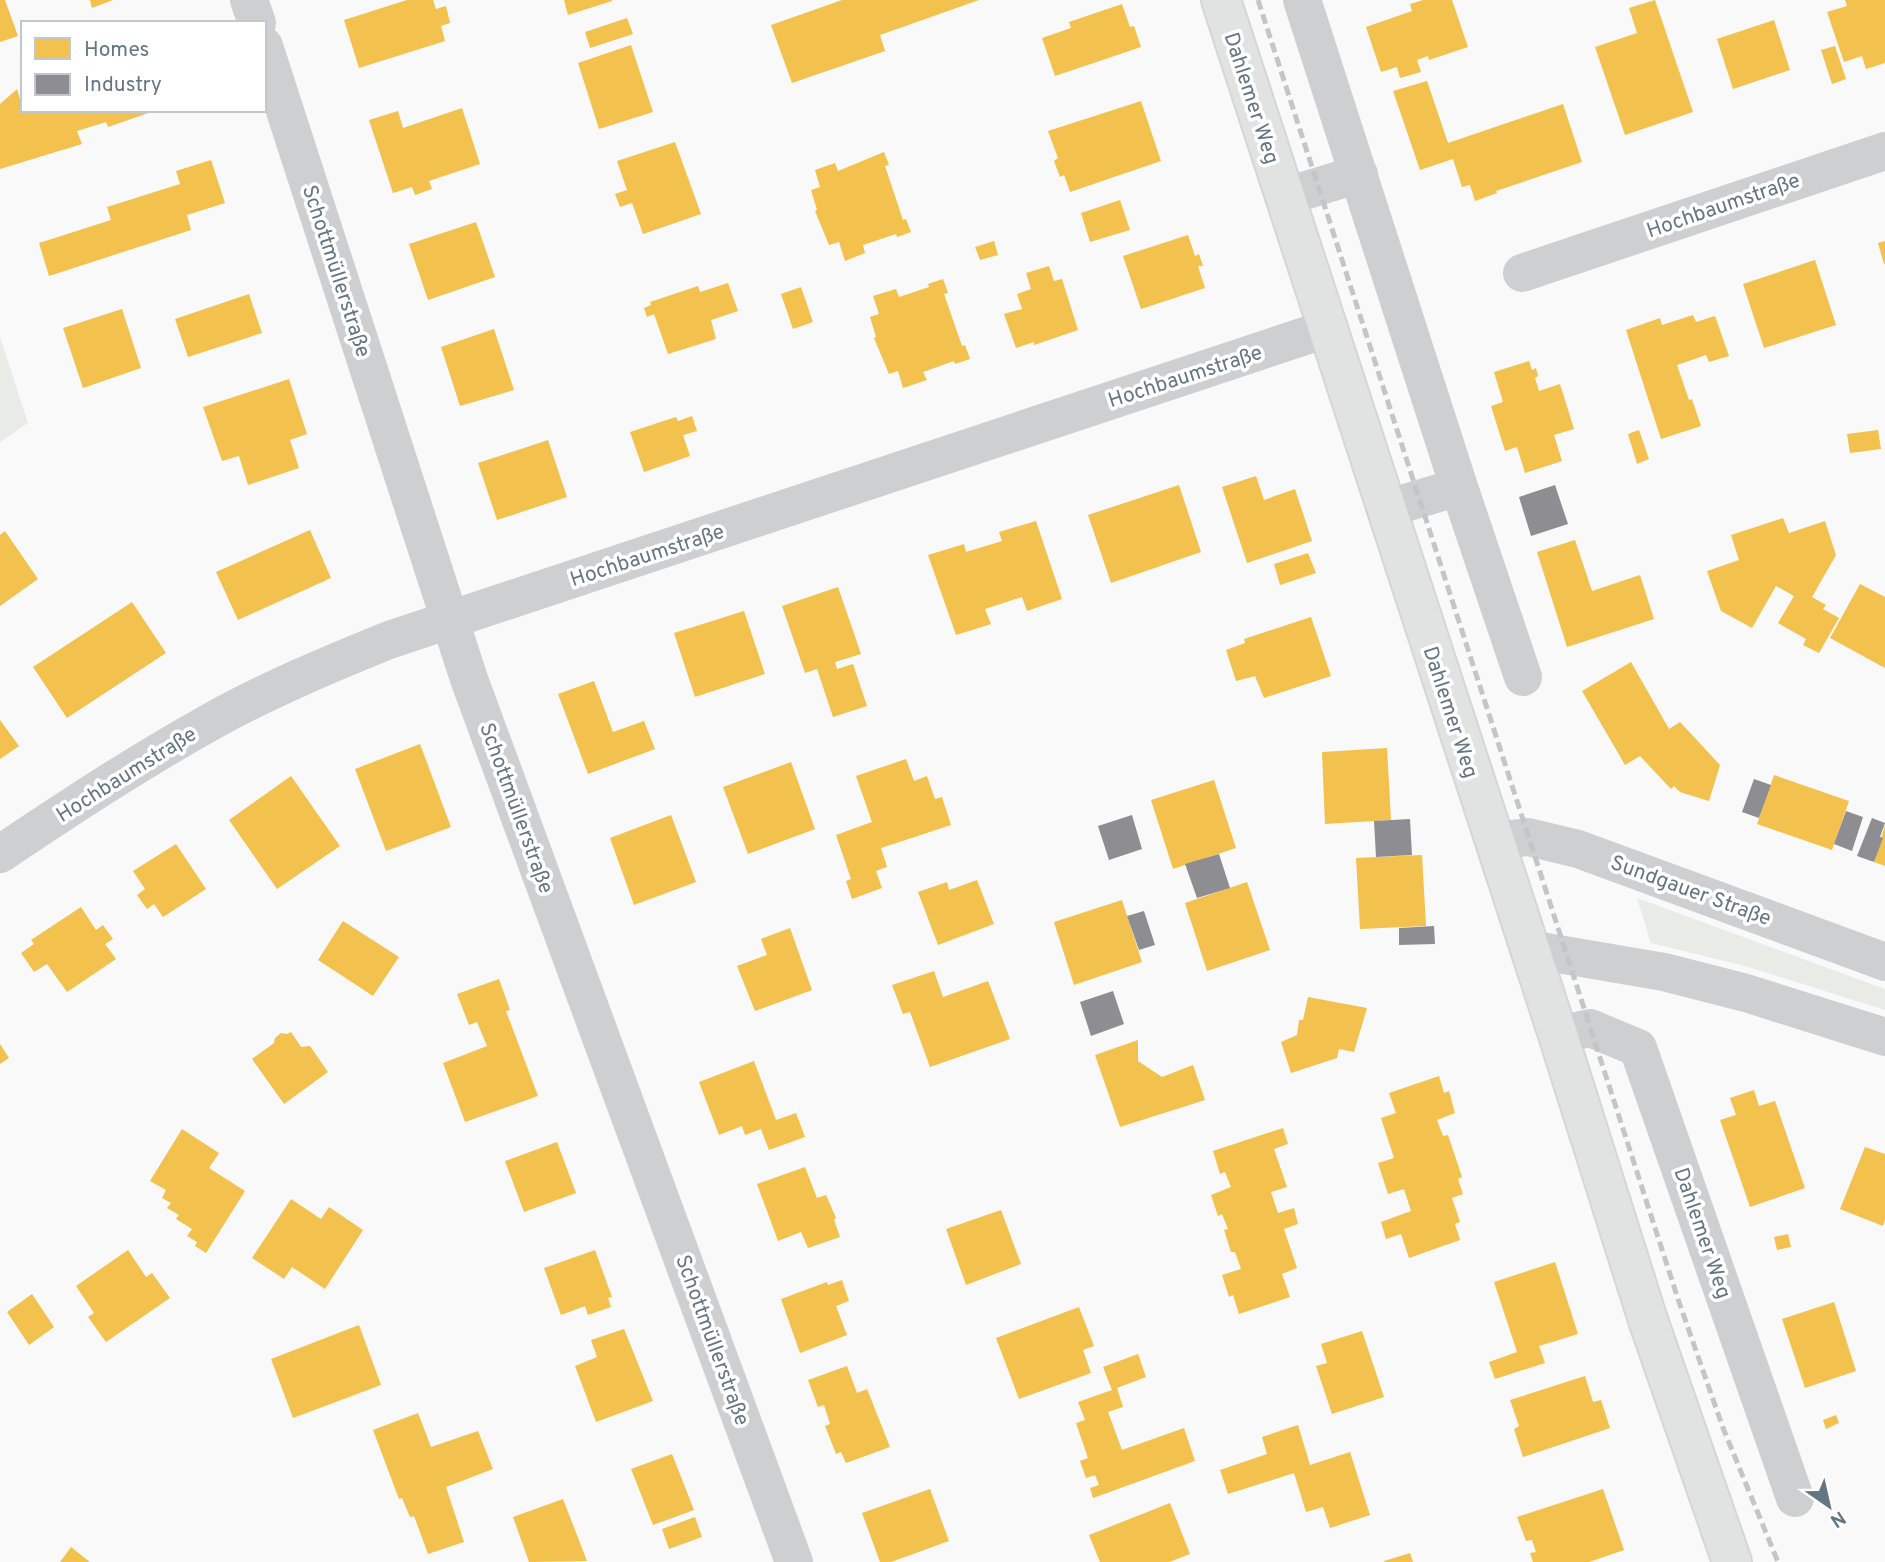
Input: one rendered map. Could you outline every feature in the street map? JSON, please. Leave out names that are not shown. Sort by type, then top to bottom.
[{"type":"main road","name":"Dahlemer Weg","points":[[1221,0],[1648,1320],[1732,1562]]},
{"type":"street","points":[[249,0],[256,21]]},
{"type":"street","points":[[1302,0],[1523,677]]},
{"type":"street","name":"Schottmüllerstraße","points":[[266,52],[450,620],[794,1562]]},
{"type":"street","name":"Hochbaumstraße","points":[[1522,273],[1885,152]]},
{"type":"street","points":[[1284,197],[1359,174]]},
{"type":"street","name":"Hochbaumstraße","points":[[0,855],[89,794],[215,719],[331,663],[390,640],[1326,328]]},
{"type":"street","points":[[1385,509],[1459,487]]},
{"type":"street","name":"Sundgauer Straße","points":[[1494,841],[1528,837],[1578,849],[1885,962]]},
{"type":"street","points":[[1529,948],[1664,972],[1746,993],[1885,1037]]},
{"type":"street","name":"Dahlemer Weg","points":[[1558,1035],[1590,1028],[1639,1048],[1795,1498]]},
{"type":"shaded area","points":[[0,337],[28,423],[0,442]]},
{"type":"shaded area","points":[[1637,898],[1885,989],[1885,1010],[1745,966],[1651,943]]},
{"type":"building: Homes","points":[[0,0],[5,0],[18,36],[0,42]]},
{"type":"building: Homes","points":[[90,0],[113,0],[92,8]]},
{"type":"building: Homes","points":[[407,0],[433,0],[436,9],[446,6],[450,23],[441,26],[445,41],[359,68],[344,20]]},
{"type":"building: Homes","points":[[564,0],[612,0],[612,1],[568,15]]},
{"type":"building: Homes","points":[[842,0],[979,0],[880,35],[885,51],[792,83],[771,25]]},
{"type":"building: Homes","points":[[1423,0],[1452,0],[1468,47],[1429,60],[1428,56],[1417,60],[1421,72],[1400,78],[1397,67],[1381,72],[1366,27],[1412,11],[1410,4]]},
{"type":"building: Homes","points":[[1655,0],[1693,112],[1625,135],[1595,47],[1637,33],[1629,8]]},
{"type":"building: Homes","points":[[1845,0],[1885,0],[1885,63],[1866,69],[1862,56],[1844,62],[1827,12],[1847,6]]},
{"type":"building: Homes","points":[[1122,4],[1141,47],[1055,76],[1042,38],[1071,28],[1069,22]]},
{"type":"building: Homes","points":[[627,18],[633,34],[590,48],[585,32]]},
{"type":"building: Homes","points":[[1774,20],[1790,70],[1733,89],[1717,39]]},
{"type":"building: Homes","points":[[631,45],[653,112],[599,129],[578,63]]},
{"type":"building: Homes","points":[[1835,46],[1846,79],[1832,84],[1821,50]]},
{"type":"building: Homes","points":[[1427,81],[1448,143],[1563,104],[1582,162],[1496,191],[1497,193],[1475,201],[1470,185],[1462,187],[1453,159],[1420,170],[1393,91]]},
{"type":"building: Homes","points":[[17,89],[21,112],[151,112],[108,127],[106,122],[77,131],[82,144],[0,169],[0,104]]},
{"type":"building: Homes","points":[[1141,101],[1161,161],[1070,192],[1064,175],[1060,177],[1054,161],[1058,158],[1048,131]]},
{"type":"building: Homes","points":[[462,108],[480,164],[429,181],[432,189],[415,195],[412,187],[393,193],[369,120],[398,111],[403,128]]},
{"type":"building: Homes","points":[[675,142],[701,214],[643,234],[632,203],[620,207],[615,194],[627,190],[617,161]]},
{"type":"building: Homes","points":[[884,152],[889,165],[885,166],[903,220],[906,219],[911,232],[863,245],[865,253],[845,261],[839,242],[829,245],[815,211],[817,210],[811,190],[820,187],[815,170],[835,163],[838,171]]},
{"type":"building: Homes","points":[[211,160],[225,203],[187,215],[191,230],[49,276],[39,243],[111,220],[107,207],[180,184],[176,171]]},
{"type":"building: Homes","points":[[1120,200],[1130,230],[1090,242],[1081,213]]},
{"type":"building: Homes","points":[[476,222],[495,277],[428,300],[409,244]]},
{"type":"building: Homes","points":[[1188,235],[1195,256],[1199,254],[1203,266],[1198,266],[1205,288],[1141,309],[1123,256]]},
{"type":"building: Homes","points":[[994,241],[998,255],[980,260],[975,247]]},
{"type":"building: Homes","points":[[1885,241],[1885,264],[1884,264],[1878,243]]},
{"type":"building: Homes","points":[[1815,260],[1836,325],[1764,348],[1743,284]]},
{"type":"building: Homes","points":[[1049,266],[1054,281],[1062,279],[1078,330],[1034,345],[1034,342],[1016,348],[1004,314],[1022,309],[1017,294],[1031,289],[1026,273]]},
{"type":"building: Homes","points":[[943,279],[948,293],[944,294],[962,346],[965,345],[970,359],[955,364],[954,361],[923,372],[927,380],[903,388],[898,371],[889,374],[874,338],[876,337],[870,317],[879,314],[873,296],[896,289],[899,297],[929,287],[928,284]]},
{"type":"building: Homes","points":[[728,283],[738,311],[711,320],[716,339],[668,354],[654,314],[647,317],[644,308],[651,305],[650,302],[698,286],[700,292]]},
{"type":"building: Homes","points":[[801,287],[813,322],[793,329],[781,294]]},
{"type":"building: Homes","points":[[249,294],[262,333],[188,357],[175,319]]},
{"type":"building: Homes","points":[[122,309],[141,368],[83,388],[63,328]]},
{"type":"building: Homes","points":[[1693,315],[1696,322],[1715,316],[1729,356],[1709,362],[1706,355],[1677,365],[1701,426],[1661,439],[1626,330],[1660,318],[1662,325]]},
{"type":"building: Homes","points":[[494,329],[514,390],[460,406],[441,347]]},
{"type":"building: Homes","points":[[1529,361],[1532,370],[1536,368],[1538,376],[1535,378],[1539,391],[1560,384],[1574,429],[1554,435],[1562,461],[1525,473],[1517,447],[1505,451],[1491,406],[1503,402],[1494,372]]},
{"type":"building: Homes","points":[[289,379],[307,434],[290,440],[299,468],[248,485],[239,456],[222,461],[203,407]]},
{"type":"building: Homes","points":[[692,416],[697,431],[683,435],[690,456],[644,472],[630,432],[676,417],[678,421]]},
{"type":"building: Homes","points":[[1639,430],[1649,459],[1637,464],[1628,434]]},
{"type":"building: Homes","points":[[1878,430],[1881,449],[1850,453],[1847,434]]},
{"type":"building: Homes","points":[[548,440],[567,497],[497,520],[478,463]]},
{"type":"building: Homes","points":[[1256,476],[1264,500],[1295,489],[1312,541],[1247,563],[1222,487]]},
{"type":"building: Homes","points":[[1179,485],[1201,552],[1111,583],[1088,515]]},
{"type":"building: Homes","points":[[1783,518],[1789,533],[1825,521],[1836,555],[1812,597],[1826,605],[1823,609],[1839,618],[1819,653],[1803,645],[1806,639],[1778,623],[1794,596],[1776,586],[1752,628],[1721,611],[1707,571],[1739,560],[1731,535]]},
{"type":"building: Homes","points":[[1036,521],[1062,599],[1027,611],[1022,597],[985,609],[991,624],[956,635],[928,555],[964,544],[966,552],[1002,541],[999,532]]},
{"type":"building: Homes","points":[[310,530],[331,578],[238,620],[216,572]]},
{"type":"building: Homes","points":[[5,531],[38,579],[0,606],[0,535]]},
{"type":"building: Homes","points":[[1575,540],[1592,591],[1640,575],[1654,619],[1567,647],[1537,552]]},
{"type":"building: Homes","points":[[1308,553],[1316,573],[1280,585],[1274,564]]},
{"type":"building: Homes","points":[[1860,584],[1885,597],[1885,668],[1830,638]]},
{"type":"building: Homes","points":[[838,587],[861,654],[835,662],[837,669],[853,664],[867,706],[833,717],[817,669],[805,673],[782,606]]},
{"type":"building: Homes","points":[[132,602],[166,653],[67,718],[33,667]]},
{"type":"building: Homes","points":[[744,611],[765,674],[695,697],[674,633]]},
{"type":"building: Homes","points":[[1311,617],[1331,676],[1264,698],[1255,676],[1236,681],[1226,650],[1245,643],[1244,639]]},
{"type":"building: Homes","points":[[1631,662],[1669,729],[1680,722],[1720,765],[1709,801],[1680,792],[1674,786],[1671,789],[1640,756],[1625,765],[1582,691]]},
{"type":"building: Homes","points":[[594,681],[613,732],[644,721],[655,749],[588,774],[558,694]]},
{"type":"building: Homes","points":[[0,720],[19,746],[0,759]]},
{"type":"building: Homes","points":[[420,744],[451,827],[386,851],[355,769]]},
{"type":"building: Homes","points":[[1387,748],[1391,820],[1325,824],[1322,752]]},
{"type":"building: Homes","points":[[906,759],[914,781],[927,776],[935,799],[942,797],[951,825],[881,848],[887,867],[876,871],[882,888],[852,899],[846,881],[851,879],[836,835],[872,822],[856,776]]},
{"type":"building: Homes","points":[[791,762],[815,829],[748,854],[723,787]]},
{"type":"building: Homes","points":[[1774,775],[1849,801],[1832,850],[1757,824]]},
{"type":"building: Homes","points":[[291,776],[340,846],[277,889],[229,820]]},
{"type":"building: Homes","points":[[1214,780],[1236,848],[1173,869],[1151,800]]},
{"type":"building: Homes","points":[[671,815],[696,882],[634,905],[610,838]]},
{"type":"building: Homes","points":[[1885,825],[1885,866],[1874,862]]},
{"type":"building: Homes","points":[[176,844],[206,889],[163,917],[154,904],[147,909],[137,895],[145,889],[133,871]]},
{"type":"building: Homes","points":[[1422,855],[1426,926],[1360,929],[1356,858]]},
{"type":"building: Homes","points":[[977,880],[994,924],[938,945],[918,892],[947,882],[949,890]]},
{"type":"building: Homes","points":[[1247,882],[1270,950],[1207,971],[1185,903]]},
{"type":"building: Homes","points":[[1122,900],[1142,962],[1074,985],[1054,922]]},
{"type":"building: Homes","points":[[81,907],[96,930],[103,925],[113,939],[105,944],[116,959],[67,992],[47,964],[34,972],[21,953],[34,944],[31,940]]},
{"type":"building: Homes","points":[[343,921],[399,957],[373,996],[318,960]]},
{"type":"building: Homes","points":[[790,928],[812,990],[755,1011],[737,966],[767,955],[761,939]]},
{"type":"building: Homes","points":[[934,971],[943,997],[988,981],[1010,1039],[930,1067],[910,1012],[903,1014],[892,985]]},
{"type":"building: Homes","points":[[499,979],[510,1010],[506,1011],[538,1096],[465,1122],[443,1063],[487,1046],[477,1022],[469,1025],[457,994]]},
{"type":"building: Homes","points":[[1308,997],[1367,1008],[1354,1052],[1339,1049],[1337,1058],[1291,1073],[1281,1042],[1297,1035],[1299,1020],[1303,1020]]},
{"type":"building: Homes","points":[[291,1032],[301,1047],[310,1046],[328,1072],[284,1104],[252,1059],[274,1043],[281,1033]]},
{"type":"building: Homes","points":[[1138,1040],[1138,1061],[1162,1077],[1193,1065],[1205,1100],[1120,1127],[1095,1055]]},
{"type":"building: Homes","points":[[0,1044],[9,1058],[0,1064]]},
{"type":"building: Homes","points":[[754,1061],[776,1120],[796,1113],[805,1137],[769,1150],[761,1129],[745,1135],[742,1126],[719,1135],[699,1082]]},
{"type":"building: Homes","points":[[1439,1076],[1444,1093],[1449,1091],[1455,1113],[1437,1120],[1443,1136],[1448,1135],[1462,1177],[1458,1179],[1463,1194],[1452,1198],[1460,1222],[1455,1224],[1460,1240],[1409,1258],[1401,1234],[1386,1239],[1381,1222],[1411,1211],[1404,1189],[1388,1194],[1378,1163],[1394,1158],[1381,1118],[1396,1113],[1389,1093]]},
{"type":"building: Homes","points":[[1754,1090],[1759,1106],[1775,1101],[1805,1188],[1750,1207],[1720,1120],[1736,1115],[1730,1098]]},
{"type":"building: Homes","points":[[1283,1128],[1288,1144],[1274,1149],[1287,1187],[1271,1192],[1278,1213],[1294,1208],[1298,1224],[1284,1229],[1297,1268],[1282,1274],[1290,1297],[1239,1314],[1233,1295],[1229,1297],[1222,1275],[1241,1269],[1235,1252],[1231,1252],[1224,1230],[1228,1229],[1222,1214],[1218,1216],[1211,1195],[1231,1187],[1225,1172],[1220,1174],[1213,1151]]},
{"type":"building: Homes","points":[[182,1129],[219,1153],[209,1168],[245,1191],[206,1253],[195,1246],[197,1242],[187,1236],[192,1229],[176,1219],[179,1215],[167,1208],[171,1203],[162,1198],[166,1190],[150,1181]]},
{"type":"building: Homes","points":[[557,1142],[576,1193],[524,1212],[505,1161]]},
{"type":"building: Homes","points":[[1865,1147],[1885,1154],[1883,1226],[1840,1209]]},
{"type":"building: Homes","points":[[805,1167],[817,1198],[826,1195],[836,1218],[834,1220],[840,1237],[808,1248],[801,1232],[778,1241],[757,1184]]},
{"type":"building: Homes","points":[[291,1199],[321,1219],[329,1207],[363,1230],[325,1289],[292,1267],[284,1279],[252,1258]]},
{"type":"building: Homes","points":[[1001,1210],[1021,1264],[966,1285],[946,1229]]},
{"type":"building: Homes","points":[[1788,1234],[1791,1247],[1777,1250],[1774,1237]]},
{"type":"building: Homes","points":[[128,1250],[146,1277],[152,1273],[170,1298],[106,1342],[88,1317],[94,1313],[76,1286]]},
{"type":"building: Homes","points":[[595,1250],[612,1297],[608,1298],[611,1307],[588,1315],[585,1306],[561,1315],[544,1268]]},
{"type":"building: Homes","points":[[1555,1262],[1578,1334],[1539,1346],[1545,1363],[1495,1379],[1489,1362],[1517,1352],[1494,1282]]},
{"type":"building: Homes","points":[[842,1280],[849,1301],[836,1306],[847,1335],[800,1353],[781,1299],[827,1282],[828,1285]]},
{"type":"building: Homes","points":[[32,1294],[54,1327],[29,1345],[7,1312]]},
{"type":"building: Homes","points":[[1834,1302],[1856,1371],[1805,1388],[1782,1319]]},
{"type":"building: Homes","points":[[1079,1307],[1094,1346],[1083,1350],[1091,1373],[1019,1399],[996,1338]]},
{"type":"building: Homes","points":[[359,1325],[381,1385],[293,1418],[271,1359]]},
{"type":"building: Homes","points":[[624,1329],[653,1401],[596,1422],[575,1366],[597,1357],[591,1340]]},
{"type":"building: Homes","points":[[1362,1331],[1384,1397],[1332,1414],[1316,1366],[1327,1363],[1321,1344]]},
{"type":"building: Homes","points":[[1138,1354],[1146,1377],[1117,1388],[1123,1407],[1108,1412],[1122,1450],[1184,1428],[1195,1461],[1093,1498],[1090,1488],[1099,1485],[1095,1475],[1086,1478],[1080,1461],[1088,1458],[1076,1423],[1085,1420],[1078,1402],[1112,1390],[1103,1367]]},
{"type":"building: Homes","points":[[847,1366],[857,1393],[867,1389],[890,1447],[846,1463],[841,1452],[836,1454],[825,1426],[830,1424],[824,1405],[818,1407],[808,1380]]},
{"type":"building: Homes","points":[[1585,1376],[1593,1402],[1601,1400],[1610,1428],[1523,1457],[1514,1429],[1519,1426],[1510,1400]]},
{"type":"building: Homes","points":[[418,1413],[431,1447],[478,1431],[493,1469],[446,1487],[464,1542],[428,1554],[414,1516],[410,1517],[402,1498],[399,1499],[373,1430]]},
{"type":"building: Homes","points":[[1836,1415],[1839,1423],[1826,1429],[1823,1420]]},
{"type":"building: Homes","points":[[1298,1425],[1310,1465],[1350,1452],[1370,1515],[1330,1528],[1323,1507],[1306,1512],[1294,1473],[1228,1494],[1220,1470],[1267,1454],[1262,1437]]},
{"type":"building: Homes","points":[[672,1454],[694,1510],[653,1525],[631,1469]]},
{"type":"building: Homes","points":[[930,1489],[949,1541],[891,1562],[880,1562],[862,1513]]},
{"type":"building: Homes","points":[[1603,1489],[1624,1550],[1589,1562],[1533,1562],[1530,1553],[1536,1552],[1532,1540],[1526,1541],[1517,1517]]},
{"type":"building: Homes","points":[[563,1499],[587,1561],[529,1562],[513,1517]]},
{"type":"building: Homes","points":[[1170,1503],[1190,1554],[1169,1562],[1100,1562],[1089,1535]]},
{"type":"building: Homes","points":[[695,1517],[702,1537],[669,1549],[662,1529]]},
{"type":"building: Homes","points":[[71,1547],[90,1562],[60,1562]]},
{"type":"building: Homes","points":[[1410,1553],[1413,1562],[1384,1562],[1384,1561]]},
{"type":"building: Industry","points":[[1555,485],[1568,524],[1531,536],[1519,497]]},
{"type":"building: Industry","points":[[1754,779],[1771,785],[1759,818],[1742,812]]},
{"type":"building: Industry","points":[[1846,811],[1863,817],[1852,851],[1834,844]]},
{"type":"building: Industry","points":[[1132,815],[1142,849],[1109,860],[1098,826]]},
{"type":"building: Industry","points":[[1872,818],[1885,823],[1880,837],[1883,838],[1874,862],[1857,856]]},
{"type":"building: Industry","points":[[1410,819],[1412,855],[1376,857],[1374,821]]},
{"type":"building: Industry","points":[[1219,854],[1230,888],[1197,898],[1185,864]]},
{"type":"building: Industry","points":[[1144,911],[1155,945],[1139,950],[1127,916]]},
{"type":"building: Industry","points":[[1434,926],[1435,944],[1399,945],[1399,928]]},
{"type":"building: Industry","points":[[1113,991],[1124,1024],[1091,1036],[1080,1002]]},
{"type":"railway","points":[[1258,0],[1679,1302],[1723,1428],[1778,1562]]}]
